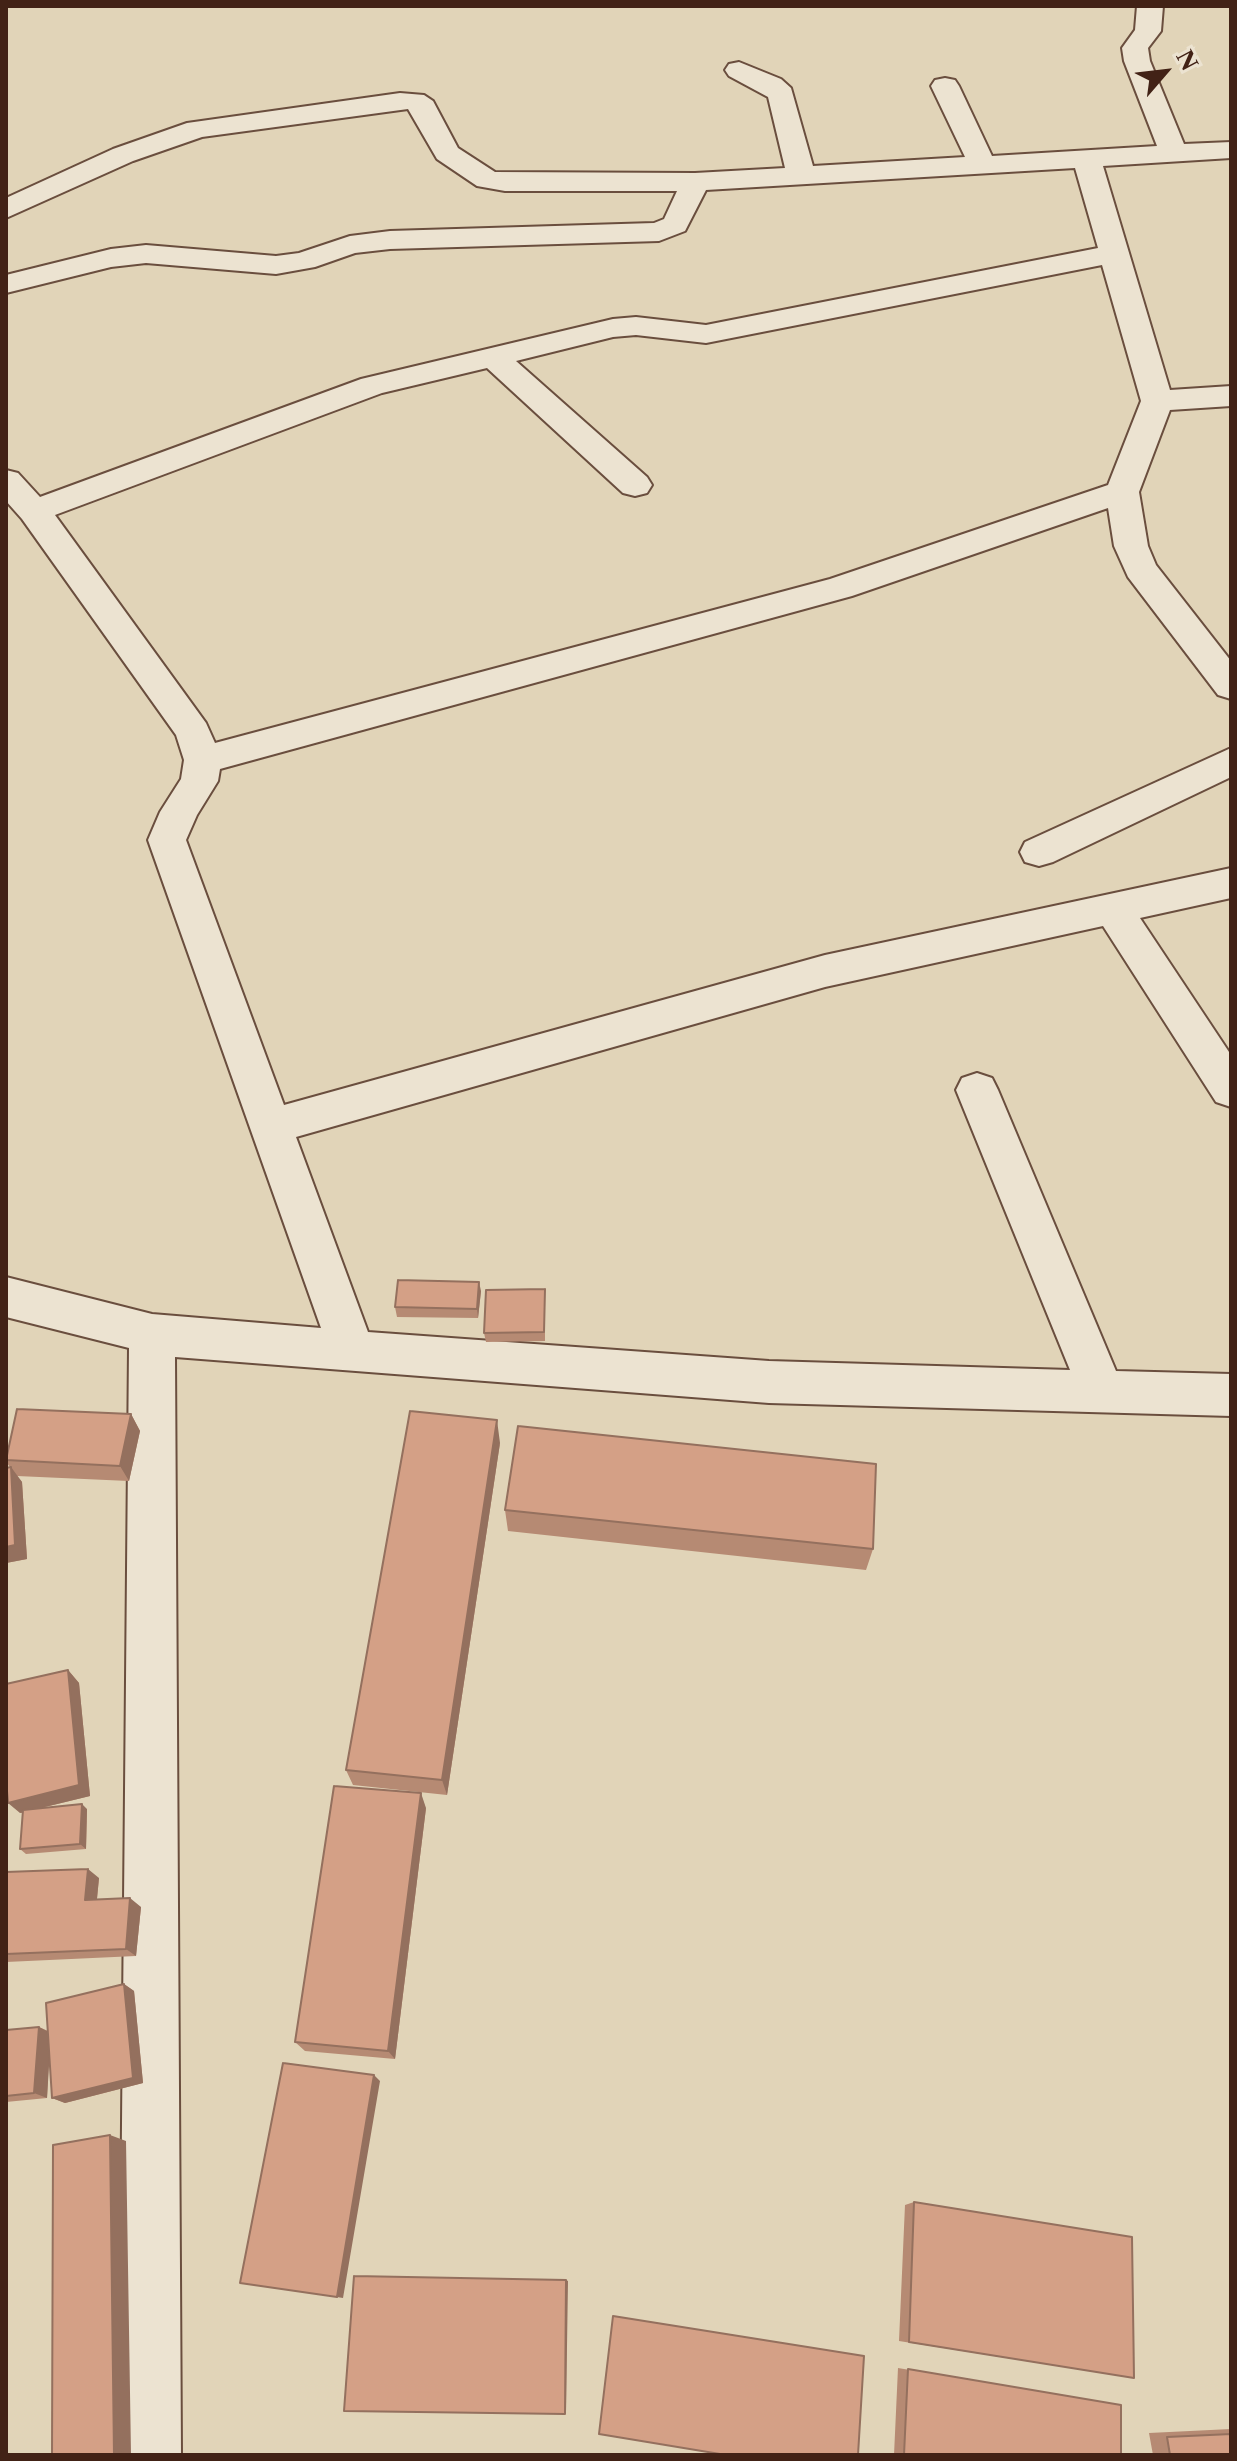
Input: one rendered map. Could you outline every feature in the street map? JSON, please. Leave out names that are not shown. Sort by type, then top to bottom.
[{"type":"street","points":[[1150,6],[1148,31],[1135,48],[1137,61],[1174,154]]},
{"type":"street","points":[[739,70],[771,85],[781,94],[801,175]]},
{"type":"street","points":[[945,86],[983,166]]},
{"type":"street","points":[[6,209],[123,155],[197,129],[400,101],[414,101],[423,107],[447,153],[487,180],[695,182],[1231,150]]},
{"type":"street","points":[[1087,161],[1157,401],[1122,492],[1131,546],[1140,569],[1231,686]]},
{"type":"street","points":[[6,284],[111,258],[146,254],[276,265],[304,261],[350,245],[390,240],[659,232],[675,225],[688,203],[695,182]]},
{"type":"street","points":[[34,511],[372,386],[613,328],[636,326],[706,334],[1112,254]]},
{"type":"street","points":[[493,357],[635,485]]},
{"type":"street","points":[[1157,401],[1231,396]]},
{"type":"street","points":[[6,481],[34,511],[193,732],[203,760],[199,781],[179,812],[167,840],[352,1351]]},
{"type":"street","points":[[203,760],[840,588],[1122,492]]},
{"type":"street","points":[[1039,852],[1231,761]]},
{"type":"street","points":[[271,1126],[825,971],[1231,883]]},
{"type":"street","points":[[1113,909],[1231,1090]]},
{"type":"street","points":[[977,1090],[1102,1392]]},
{"type":"street","points":[[6,1297],[152,1334],[352,1351],[769,1382],[1231,1395]]},
{"type":"street","points":[[150,2455],[152,1334]]},
{"type":"building","points":[[398,1280],[479,1282],[477,1309],[395,1307]]},
{"type":"building","points":[[545,1289],[544,1332],[484,1333],[486,1290]]},
{"type":"building","points":[[17,1409],[131,1414],[120,1466],[6,1460]]},
{"type":"building","points":[[410,1411],[497,1420],[442,1780],[346,1770]]},
{"type":"building","points":[[518,1426],[876,1464],[873,1549],[505,1510]]},
{"type":"building","points":[[11,1467],[15,1545],[6,1547],[6,1468]]},
{"type":"building","points":[[68,1670],[79,1785],[8,1803],[6,1684]]},
{"type":"building","points":[[334,1786],[421,1793],[388,2051],[295,2042]]},
{"type":"building","points":[[82,1804],[80,1844],[20,1849],[23,1810]]},
{"type":"building","points":[[88,1869],[85,1900],[130,1898],[126,1949],[6,1954],[6,1872]]},
{"type":"building","points":[[124,1984],[133,2078],[52,2098],[46,2003]]},
{"type":"building","points":[[39,2027],[34,2093],[6,2096],[6,2030]]},
{"type":"building","points":[[283,2063],[374,2075],[337,2297],[240,2283]]},
{"type":"building","points":[[110,2135],[114,2455],[52,2455],[53,2145]]},
{"type":"building","points":[[914,2202],[1132,2237],[1134,2378],[909,2342]]},
{"type":"building","points":[[354,2276],[566,2280],[565,2414],[344,2411]]},
{"type":"building","points":[[613,2316],[864,2356],[858,2455],[726,2455],[599,2434]]},
{"type":"building","points":[[908,2369],[1121,2405],[1121,2455],[904,2455]]},
{"type":"building","points":[[1231,2434],[1231,2455],[1170,2455],[1167,2437]]}]
